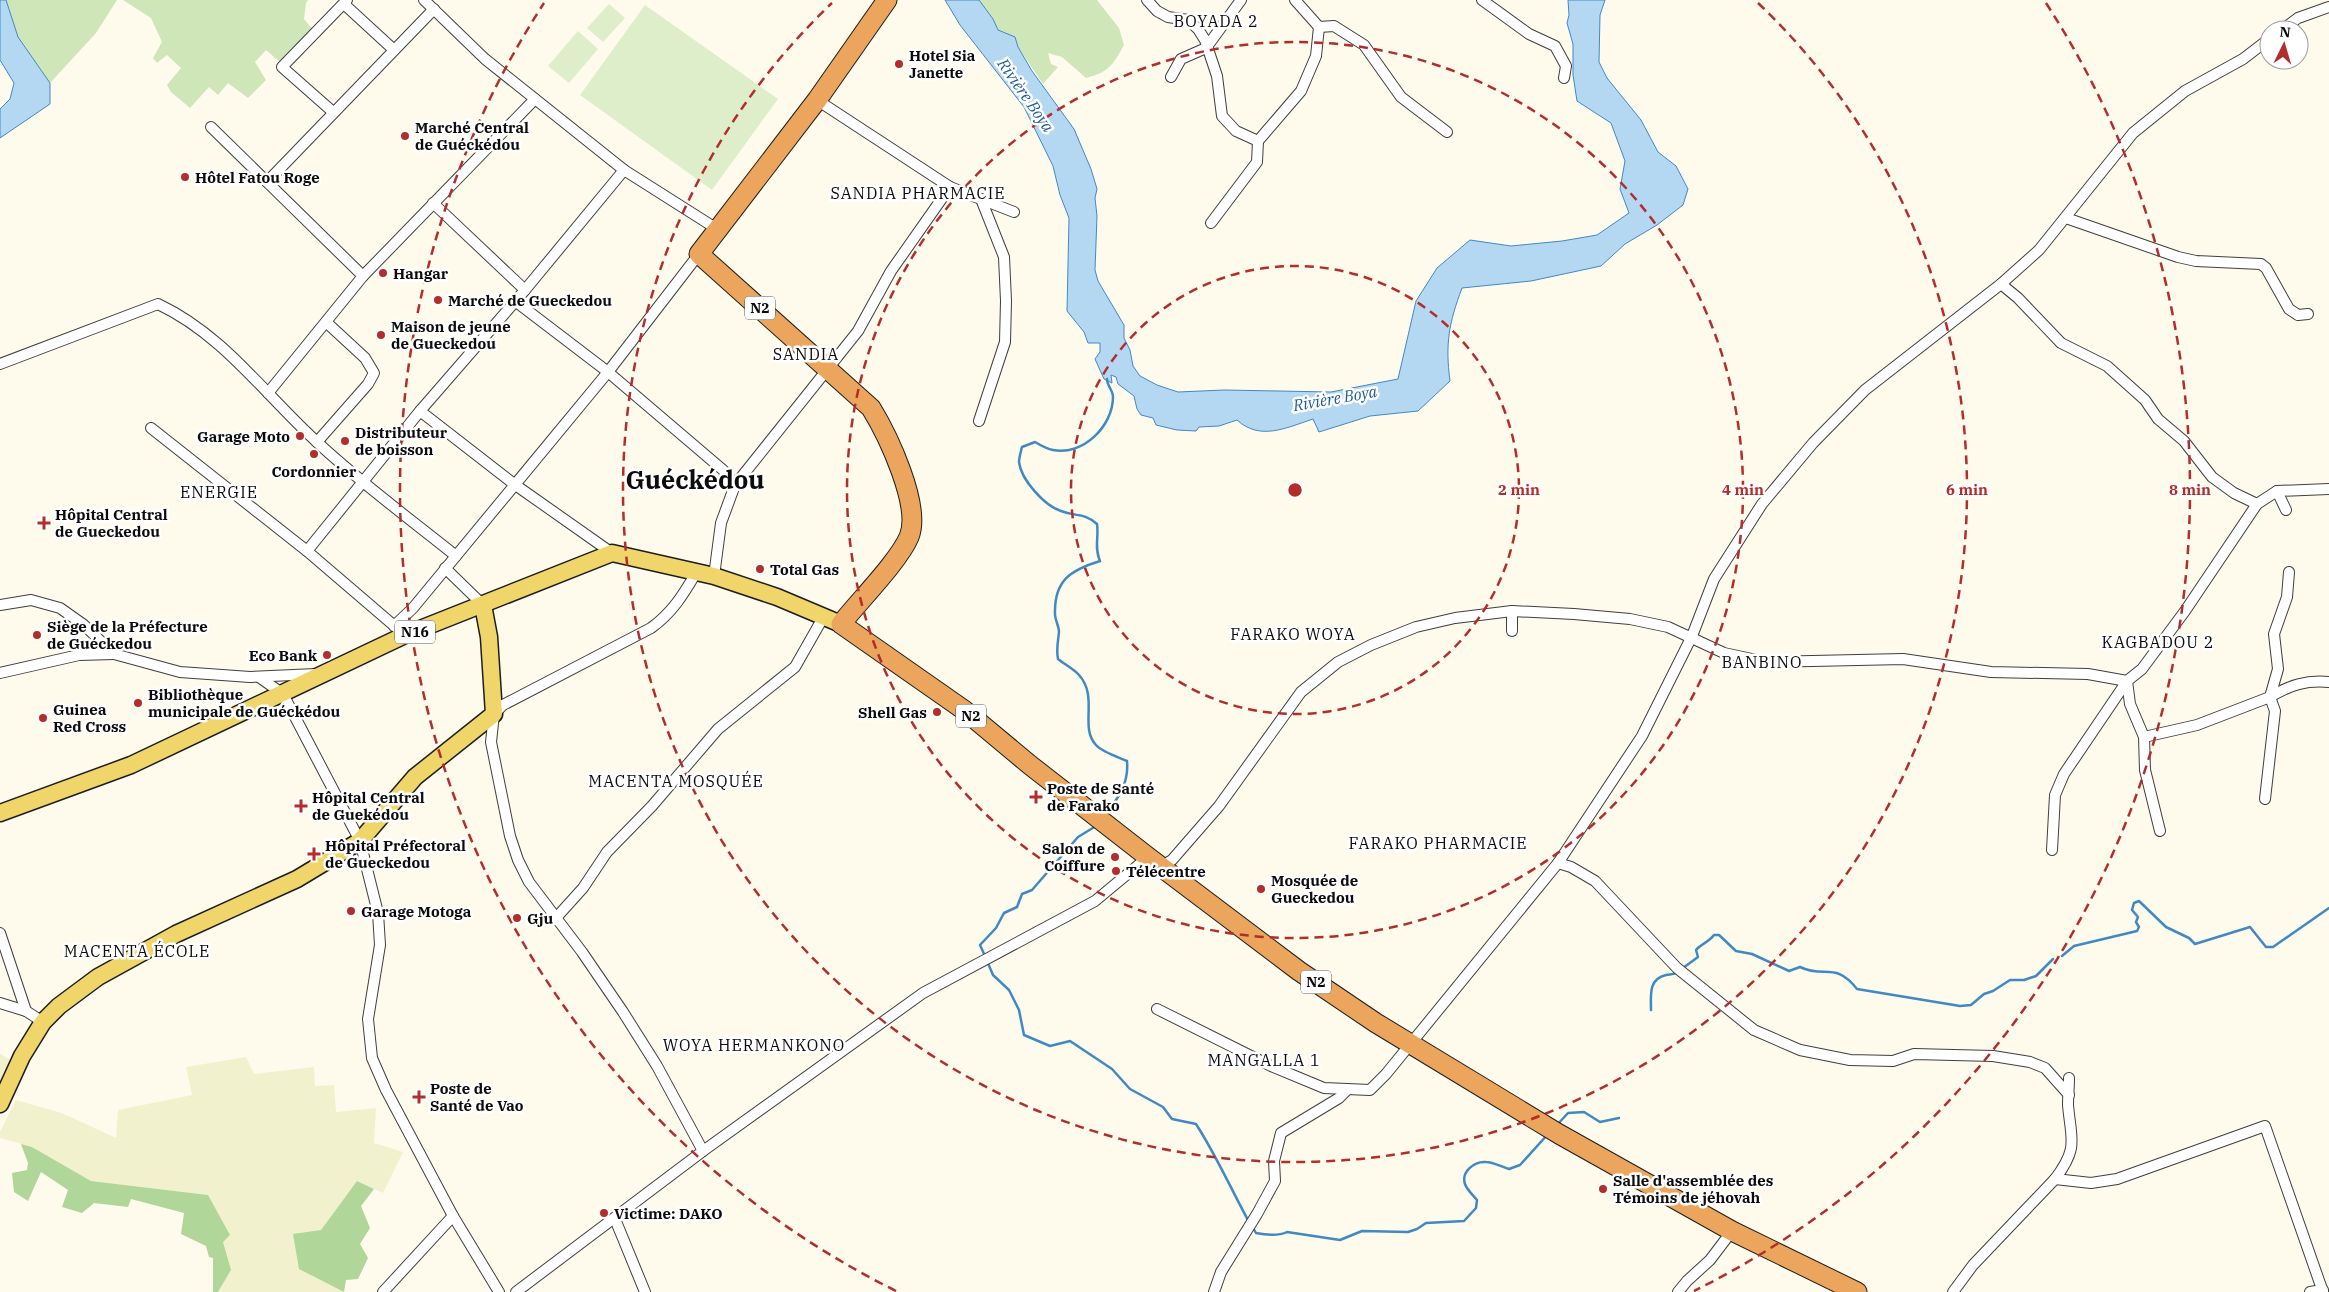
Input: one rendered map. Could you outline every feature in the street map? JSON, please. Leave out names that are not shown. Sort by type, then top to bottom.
[{"type":"highway","points":[[699,254],[817,100],[887,0]]},
{"type":"highway","name":"N2","points":[[699,254],[871,408],[887,435],[899,464],[911,515],[910,535],[902,550],[832,620],[964,710],[1030,765],[1299,971],[1376,1023],[1558,1134],[1732,1231],[1857,1292]]},
{"type":"main road","points":[[612,553],[714,576],[777,597],[832,620]]},
{"type":"main road","name":"N16","points":[[0,813],[131,765],[325,674],[400,631],[484,605],[612,553]]},
{"type":"main road","points":[[0,1104],[22,1056],[43,1022],[59,1006],[98,977],[176,934],[297,879],[360,842],[415,777],[494,714],[489,636],[484,605]]},
{"type":"street","points":[[424,0],[485,59],[624,170],[717,229]]},
{"type":"street","points":[[1147,0],[1168,17],[1188,20],[1198,29],[1217,76],[1222,116],[1236,132],[1258,141]]},
{"type":"street","points":[[1171,77],[1181,59],[1206,48],[1241,0]]},
{"type":"street","points":[[1295,0],[1319,26],[1334,26],[1364,46],[1401,98],[1447,132]]},
{"type":"street","points":[[1482,0],[1529,34],[1556,46],[1566,66],[1564,78]]},
{"type":"street","points":[[333,112],[282,67],[345,2],[394,50]]},
{"type":"street","points":[[2295,20],[2329,7]]},
{"type":"street","points":[[267,182],[434,9]]},
{"type":"street","points":[[1211,222],[1257,162],[1258,141],[1301,91],[1316,56],[1319,26]]},
{"type":"street","points":[[1157,1009],[1280,1070],[1324,1088],[1370,1090],[1558,863],[1642,736],[1692,636],[1714,579],[1762,504],[1814,443],[1865,390],[2001,284],[2039,250],[2133,133],[2185,90],[2243,59],[2259,47]]},
{"type":"street","points":[[268,393],[363,276],[534,99]]},
{"type":"street","points":[[817,100],[950,187],[1014,212]]},
{"type":"street","points":[[211,127],[363,276]]},
{"type":"street","points":[[307,551],[420,411],[525,290],[624,170]]},
{"type":"street","points":[[714,576],[721,523],[734,485],[858,331],[891,271],[950,187]]},
{"type":"street","points":[[979,421],[1005,342],[1006,302],[1004,257],[981,199]]},
{"type":"street","points":[[433,203],[525,290]]},
{"type":"street","points":[[2066,218],[2178,257],[2196,261],[2261,264],[2266,268],[2289,309],[2298,315],[2308,314]]},
{"type":"street","points":[[152,428],[307,551],[400,631],[413,608],[608,372],[699,254]]},
{"type":"street","points":[[2001,284],[2018,298],[2060,343],[2108,366],[2146,400],[2158,419],[2184,441],[2212,477],[2234,493],[2257,504]]},
{"type":"street","points":[[515,301],[608,372],[723,470],[734,485]]},
{"type":"street","points":[[0,364],[158,304],[181,315],[238,360],[317,442],[456,556]]},
{"type":"street","points":[[317,442],[368,384],[374,373],[365,358],[326,322]]},
{"type":"street","points":[[420,411],[514,484],[612,553]]},
{"type":"street","points":[[2052,850],[2056,794],[2064,774],[2127,681],[2142,669],[2186,611],[2257,504],[2277,491],[2329,489]]},
{"type":"street","points":[[2277,491],[2286,510]]},
{"type":"street","points":[[445,568],[484,605]]},
{"type":"street","points":[[2265,799],[2275,711],[2270,697],[2278,669],[2274,634],[2287,597],[2289,572]]},
{"type":"street","points":[[696,573],[681,599],[666,617],[651,628],[503,706],[494,714],[491,742],[510,836],[529,882],[555,919],[582,952],[623,1012],[657,1066],[703,1151]]},
{"type":"street","points":[[0,605],[31,600],[60,608],[84,626],[114,654]]},
{"type":"street","points":[[516,1292],[703,1151],[923,993],[1095,901],[1155,861],[1172,860],[1220,806],[1301,692],[1338,662],[1371,645],[1416,627],[1455,618],[1512,611],[1574,614],[1630,619],[1668,627],[1692,636],[1724,653],[1766,662],[1903,659],[1990,672],[2088,674],[2127,681]]},
{"type":"street","points":[[1512,611],[1512,631]]},
{"type":"street","points":[[555,919],[583,888],[607,852],[652,806],[718,728],[795,667],[832,620]]},
{"type":"street","points":[[0,673],[79,655],[114,654],[180,672],[258,677],[325,674]]},
{"type":"street","points":[[258,677],[283,694],[360,842],[379,921],[380,945],[368,1019],[372,1058],[386,1090],[452,1216],[499,1292]]},
{"type":"street","points":[[2127,681],[2130,704],[2144,737],[2145,770],[2160,832]]},
{"type":"street","points":[[2144,737],[2197,725],[2270,697],[2287,687],[2311,681],[2329,682]]},
{"type":"street","points":[[1558,863],[1571,866],[1595,881],[1631,917],[1677,968],[1754,1030],[1800,1050],[1850,1060],[1893,1061],[1914,1054],[1993,1056],[2030,1062],[2045,1068],[2069,1095]]},
{"type":"street","points":[[0,933],[26,1011]]},
{"type":"street","points":[[0,1003],[26,1011],[43,1022]]},
{"type":"street","points":[[1953,1292],[1973,1265],[2067,1164],[2073,1139],[2069,1078]]},
{"type":"street","points":[[1214,1292],[1221,1272],[1275,1181],[1274,1161],[1280,1133],[1339,1098],[1347,1090]]},
{"type":"street","points":[[2055,1179],[2091,1183],[2117,1179],[2265,1126],[2323,1291],[2310,1292]]},
{"type":"street","points":[[383,1292],[452,1216]]},
{"type":"street","points":[[615,1219],[645,1292]]},
{"type":"street","points":[[1678,1292],[1686,1281],[1710,1260],[1732,1231]]},
{"type":"green space","points":[[6,0],[117,0],[96,33],[50,83],[18,37]]},
{"type":"green space","points":[[123,0],[308,0],[304,19],[314,31],[281,63],[266,50],[255,62],[266,80],[248,98],[228,83],[218,95],[209,87],[190,108],[171,92],[167,85],[181,68],[167,55],[157,63],[153,58],[162,42],[151,18]]},
{"type":"green space","points":[[979,0],[1097,0],[1119,28],[1124,45],[1110,67],[1086,78],[1062,57],[1048,53],[1051,64],[1058,67],[1043,84],[1018,47],[1015,37],[998,30],[993,19]]},
{"type":"green space","points":[[609,4],[625,18],[603,42],[587,28]]},
{"type":"green space","points":[[645,5],[778,99],[712,190],[580,95]]},
{"type":"green space","points":[[578,31],[598,49],[569,83],[548,66]]},
{"type":"green space","points":[[0,1054],[20,1065],[0,1102]]},
{"type":"green space","points":[[246,1057],[254,1074],[314,1067],[315,1086],[334,1085],[336,1112],[376,1108],[374,1143],[403,1152],[383,1193],[357,1181],[321,1230],[300,1269],[344,1292],[218,1292],[231,1270],[208,1195],[91,1181],[32,1147],[0,1138],[0,1132],[16,1100],[62,1113],[116,1138],[118,1110],[192,1095],[186,1067]]},
{"type":"green space","points":[[21,1144],[32,1147],[91,1181],[208,1195],[230,1235],[223,1242],[231,1270],[218,1292],[213,1292],[213,1258],[209,1257],[206,1246],[181,1234],[184,1213],[131,1199],[128,1207],[94,1203],[82,1213],[62,1207],[68,1190],[41,1172],[28,1201],[14,1192],[12,1173],[27,1170],[28,1163]]},
{"type":"green space","points":[[357,1181],[374,1189],[361,1206],[370,1228],[360,1244],[368,1258],[358,1279],[346,1280],[344,1292],[299,1269],[293,1234],[321,1230]]},
{"type":"water","points":[[0,0],[6,0],[18,37],[50,83],[50,104],[0,138],[0,109],[10,99],[14,83],[0,60]]},
{"type":"water","name":"Rivière Boya","points":[[945,0],[979,0],[993,19],[998,30],[1015,37],[1018,47],[1032,71],[1074,129],[1091,169],[1097,189],[1095,198],[1097,216],[1095,270],[1098,281],[1124,325],[1124,338],[1130,350],[1133,366],[1140,376],[1157,385],[1178,392],[1224,390],[1331,392],[1398,379],[1416,301],[1437,268],[1470,240],[1511,246],[1562,241],[1597,235],[1629,213],[1620,189],[1625,161],[1611,123],[1577,101],[1573,75],[1573,44],[1567,23],[1569,15],[1568,0],[1605,0],[1600,15],[1599,62],[1607,78],[1641,120],[1658,152],[1676,166],[1688,189],[1683,205],[1657,225],[1625,244],[1601,266],[1531,281],[1462,288],[1449,333],[1450,381],[1418,411],[1370,416],[1319,432],[1313,419],[1274,431],[1255,430],[1237,420],[1219,426],[1199,427],[1196,431],[1177,430],[1156,425],[1153,418],[1141,415],[1137,409],[1134,396],[1118,384],[1116,377],[1111,375],[1112,383],[1104,379],[1095,359],[1100,352],[1100,343],[1088,343],[1084,332],[1067,311],[1069,218],[1060,195],[1053,166],[1024,107],[960,25]]},
{"type":"waterway","points":[[1106,814],[1125,783],[1127,761],[1102,750],[1091,738],[1088,721],[1088,693],[1079,675],[1058,659],[1059,632],[1055,614],[1055,602],[1061,585],[1066,578],[1081,568],[1100,561],[1097,551],[1097,524],[1088,518],[1066,513],[1048,504],[1024,477],[1019,462],[1022,447],[1035,442],[1044,447],[1064,451],[1085,444],[1094,437],[1102,428],[1112,408],[1113,395],[1107,379]]},
{"type":"waterway","points":[[985,956],[980,945],[996,928],[1004,913],[1017,907],[1022,894],[1032,890],[1078,837],[1096,826]]},
{"type":"waterway","points":[[2062,956],[2074,946],[2137,931],[2139,927],[2136,922],[2138,917],[2132,910],[2134,903],[2139,901],[2166,927],[2189,938],[2195,944],[2250,927],[2266,947],[2273,947],[2329,908]]},
{"type":"waterway","points":[[1683,968],[1698,957],[1696,950],[1698,948],[1714,935],[1719,935],[1736,951],[1752,954],[1789,971],[1800,967],[1816,972],[1836,973],[1842,975],[1857,989],[1960,1006],[1971,1005],[1984,994],[1993,991],[2010,980],[2024,980],[2036,976],[2053,959]]},
{"type":"waterway","points":[[987,961],[993,975],[1009,990],[1019,1010],[1024,1035],[1050,1046],[1070,1041],[1112,1069],[1130,1089],[1163,1107],[1172,1119],[1196,1124],[1249,1222]]},
{"type":"waterway","points":[[1651,1010],[1653,984],[1660,977],[1678,972]]},
{"type":"waterway","points":[[1557,1125],[1568,1113],[1584,1112],[1600,1122],[1619,1118]]},
{"type":"waterway","points":[[1252,1226],[1256,1233],[1260,1234],[1276,1235],[1287,1232],[1340,1240],[1362,1231],[1408,1232],[1426,1223],[1464,1221],[1476,1208],[1477,1200],[1464,1180],[1470,1168],[1481,1162],[1492,1163],[1509,1169],[1520,1165],[1548,1134]]},
{"type":"place","name":"Hotel Sia Janette","points":[[899,64]]},
{"type":"place","name":"Marché Central de Guéckédou","points":[[405,136]]},
{"type":"place","name":"Hôtel Fatou Roge","points":[[185,177]]},
{"type":"place","name":"Hangar","points":[[383,273]]},
{"type":"place","name":"Marché de Gueckedou","points":[[438,300]]},
{"type":"place","name":"Maison de jeune de Gueckedou","points":[[381,335]]},
{"type":"place","name":"Garage Moto","points":[[300,436]]},
{"type":"place","name":"Distributeur de boisson","points":[[345,441]]},
{"type":"place","name":"Cordonnier","points":[[314,454]]},
{"type":"place","name":"Hôpital Central de Gueckedou","points":[[44,523]]},
{"type":"place","name":"Total Gas","points":[[760,569]]},
{"type":"place","name":"Siège de la Préfecture de Guéckedou","points":[[37,635]]},
{"type":"place","name":"Eco Bank","points":[[327,655]]},
{"type":"place","name":"Bibliothèque municipale de Guéckédou","points":[[138,703]]},
{"type":"place","name":"Shell Gas","points":[[937,712]]},
{"type":"place","name":"Guinea Red Cross","points":[[43,718]]},
{"type":"place","name":"Poste de Santé de Farako","points":[[1036,797]]},
{"type":"place","name":"Hôpital Central de Guekédou","points":[[301,806]]},
{"type":"place","name":"Hôpital Préfectoral de Gueckedou","points":[[314,854]]},
{"type":"place","name":"Salon de Coiffure","points":[[1115,857]]},
{"type":"place","name":"Télécentre","points":[[1116,871]]},
{"type":"place","name":"Mosquée de Gueckedou","points":[[1261,889]]},
{"type":"place","name":"Garage Motoga","points":[[351,911]]},
{"type":"place","name":"Gju","points":[[517,918]]},
{"type":"place","name":"Poste de Santé de Vao","points":[[419,1097]]},
{"type":"place","name":"Salle d'assemblée des Témoins de jéhovah","points":[[1603,1189]]},
{"type":"place","name":"Victime: DAKO","points":[[604,1213]]},
{"type":"district","name":"BOYADA 2","points":[[1216,21]]},
{"type":"district","name":"SANDIA PHARMACIE","points":[[918,193]]},
{"type":"district","name":"SANDIA","points":[[806,354]]},
{"type":"district","name":"Guéckédou","points":[[695,479]]},
{"type":"district","name":"ENERGIE","points":[[219,492]]},
{"type":"district","name":"FARAKO WOYA","points":[[1293,634]]},
{"type":"district","name":"KAGBADOU 2","points":[[2158,642]]},
{"type":"district","name":"BANBINO","points":[[1762,662]]},
{"type":"district","name":"MACENTA MOSQUÉE","points":[[676,781]]},
{"type":"district","name":"FARAKO PHARMACIE","points":[[1438,843]]},
{"type":"district","name":"MACENTA ÉCOLE","points":[[137,951]]},
{"type":"district","name":"WOYA HERMANKONO","points":[[754,1045]]},
{"type":"district","name":"MANGALLA 1","points":[[1264,1060]]}]
